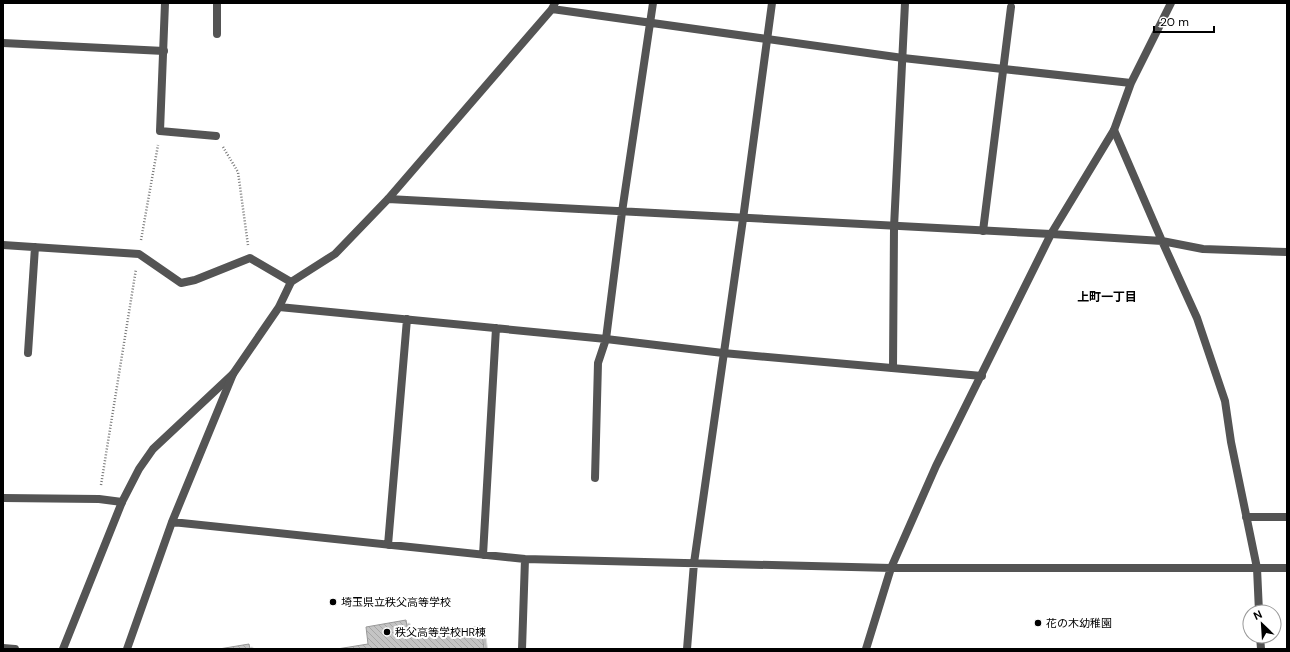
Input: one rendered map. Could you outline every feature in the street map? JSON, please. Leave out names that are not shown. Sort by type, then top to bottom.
[{"type":"street","points":[[165,3],[160,131],[216,136]]},
{"type":"street","points":[[216,3],[217,34]]},
{"type":"street","points":[[595,478],[598,363],[606,339],[622,212],[653,3]]},
{"type":"street","points":[[687,649],[694,563],[772,3]]},
{"type":"street","points":[[893,368],[894,227],[906,3]]},
{"type":"street","points":[[866,649],[891,568],[936,466],[982,376],[1051,234],[1114,130],[1131,82],[1170,3]]},
{"type":"street","points":[[127,649],[172,522],[233,374],[279,307],[290,282],[335,254],[388,199],[553,6],[650,23],[903,58],[1131,82]]},
{"type":"street","points":[[983,231],[1011,7]]},
{"type":"street","points":[[3,43],[164,51]]},
{"type":"street","points":[[1114,130],[1197,318],[1225,401],[1231,442],[1257,568],[1259,604]]},
{"type":"street","points":[[388,199],[894,227],[1051,234],[1162,241],[1203,249],[1287,252]]},
{"type":"street","points":[[3,245],[139,254],[181,283],[195,280],[250,258],[290,282]]},
{"type":"street","points":[[28,353],[35,247]]},
{"type":"street","points":[[279,307],[606,339],[723,353],[982,376]]},
{"type":"street","points":[[388,545],[407,319]]},
{"type":"street","points":[[483,555],[496,328]]},
{"type":"street","points":[[63,649],[122,502],[140,469],[153,449],[233,374]]},
{"type":"street","points":[[3,498],[99,499],[122,502]]},
{"type":"street","points":[[1246,517],[1287,517]]},
{"type":"street","points":[[172,522],[525,559],[891,568],[1287,568]]},
{"type":"street","points":[[522,649],[525,559]]},
{"type":"street","points":[[3,648],[14,649]]},
{"type":"path","points":[[99,499],[160,131]]},
{"type":"path","points":[[216,136],[238,172],[250,258]]},
{"type":"building","name":"秩父高等学校HR棟","points":[[406,620],[409,638],[481,626],[484,649],[337,649],[368,644],[366,627]]},
{"type":"building","points":[[249,644],[250,649],[219,649]]},
{"type":"place","name":"埼玉県立秩父高等学校","points":[[333,602]]},
{"type":"place","name":"花の木幼稚園","points":[[1038,623]]},
{"type":"place","name":"秩父高等学校HR棟","points":[[387,632]]},
{"type":"district","name":"上町一丁目","points":[[1107,297]]}]
